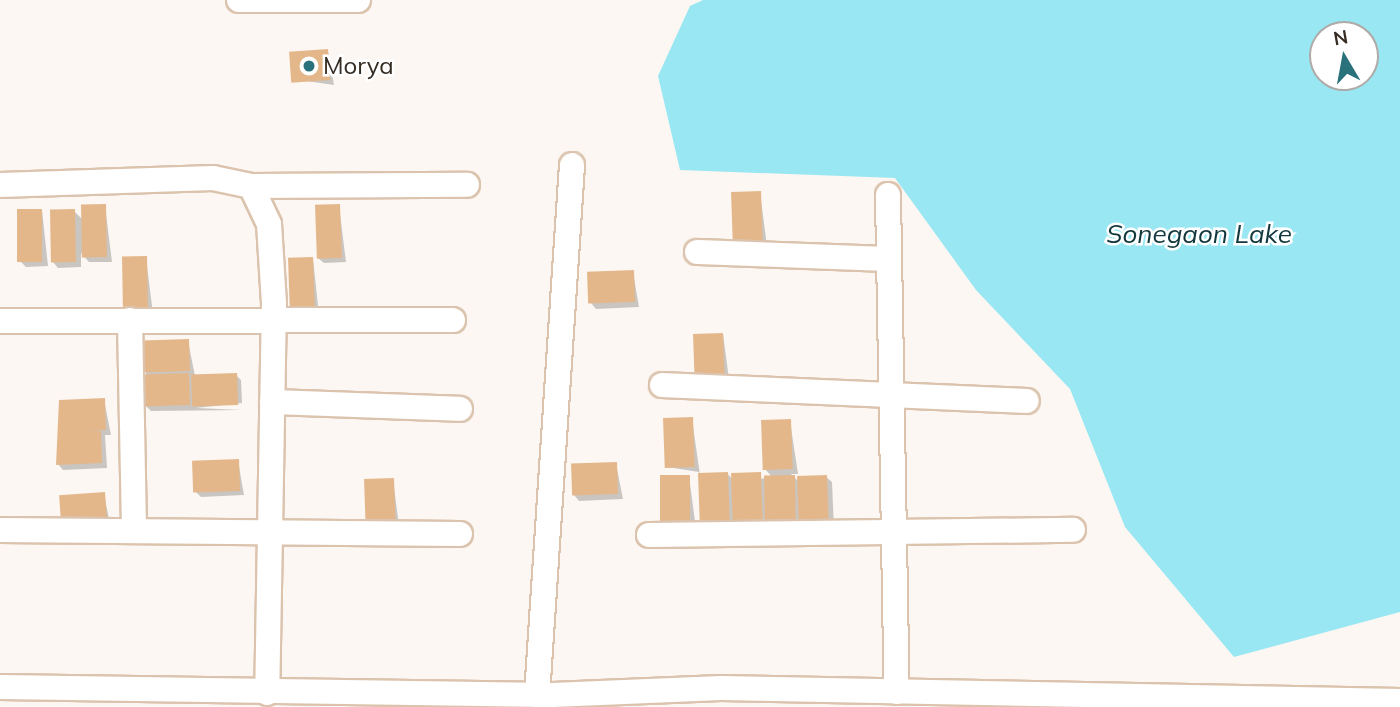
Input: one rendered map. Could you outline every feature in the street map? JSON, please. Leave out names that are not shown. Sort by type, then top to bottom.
[{"type":"street","points":[[239,0],[358,0]]},
{"type":"street","points":[[547,699],[572,165]]},
{"type":"street","points":[[0,185],[213,178],[251,186],[467,185]]},
{"type":"street","points":[[251,186],[269,224],[274,319],[267,693]]},
{"type":"street","points":[[888,195],[897,692]]},
{"type":"street","points":[[697,252],[888,259]]},
{"type":"street","points":[[130,320],[134,531]]},
{"type":"street","points":[[0,321],[453,320]]},
{"type":"street","points":[[662,385],[890,392],[1027,401]]},
{"type":"street","points":[[272,402],[460,409]]},
{"type":"street","points":[[0,530],[460,534]]},
{"type":"street","points":[[649,535],[1073,530]]},
{"type":"street","points":[[0,687],[411,699],[764,698],[897,692],[1029,701],[1261,704],[1400,701]]},
{"type":"water","name":"Sonegaon Lake","points":[[703,0],[1400,0],[1400,612],[1234,657],[1125,527],[1070,389],[976,290],[895,178],[680,170],[658,76],[690,6]]},
{"type":"building","name":"Morya","points":[[328,49],[330,80],[291,83],[289,52]]},
{"type":"building","points":[[761,191],[763,241],[733,242],[731,192]]},
{"type":"building","points":[[81,204],[106,204],[107,257],[82,257]]},
{"type":"building","points":[[340,204],[342,258],[317,259],[315,205]]},
{"type":"building","points":[[17,209],[42,209],[42,262],[17,262]]},
{"type":"building","points":[[50,209],[75,209],[76,262],[51,262]]},
{"type":"building","points":[[122,256],[147,256],[148,309],[123,309]]},
{"type":"building","points":[[313,257],[315,310],[290,311],[288,258]]},
{"type":"building","points":[[634,270],[635,302],[588,304],[587,272]]},
{"type":"building","points":[[723,333],[725,382],[695,383],[693,334]]},
{"type":"building","points":[[189,339],[190,371],[144,373],[143,341]]},
{"type":"building","points":[[189,373],[190,405],[144,407],[143,375]]},
{"type":"building","points":[[237,373],[238,405],[192,407],[191,375]]},
{"type":"building","points":[[105,398],[106,430],[87,431],[101,431],[102,463],[56,465],[59,400]]},
{"type":"building","points":[[693,417],[695,467],[665,468],[663,418]]},
{"type":"building","points":[[791,419],[793,469],[763,470],[761,420]]},
{"type":"building","points":[[239,459],[240,491],[193,493],[192,461]]},
{"type":"building","points":[[617,462],[618,494],[572,496],[571,464]]},
{"type":"building","points":[[728,472],[730,521],[700,522],[698,473]]},
{"type":"building","points":[[761,472],[763,522],[733,523],[731,473]]},
{"type":"building","points":[[660,475],[690,475],[690,525],[660,525]]},
{"type":"building","points":[[795,475],[796,524],[765,525],[764,476]]},
{"type":"building","points":[[827,475],[829,525],[799,526],[797,476]]},
{"type":"building","points":[[394,478],[396,528],[366,529],[364,479]]},
{"type":"building","points":[[105,492],[107,524],[61,527],[59,495]]},
{"type":"place","name":"Morya","points":[[309,66]]}]
